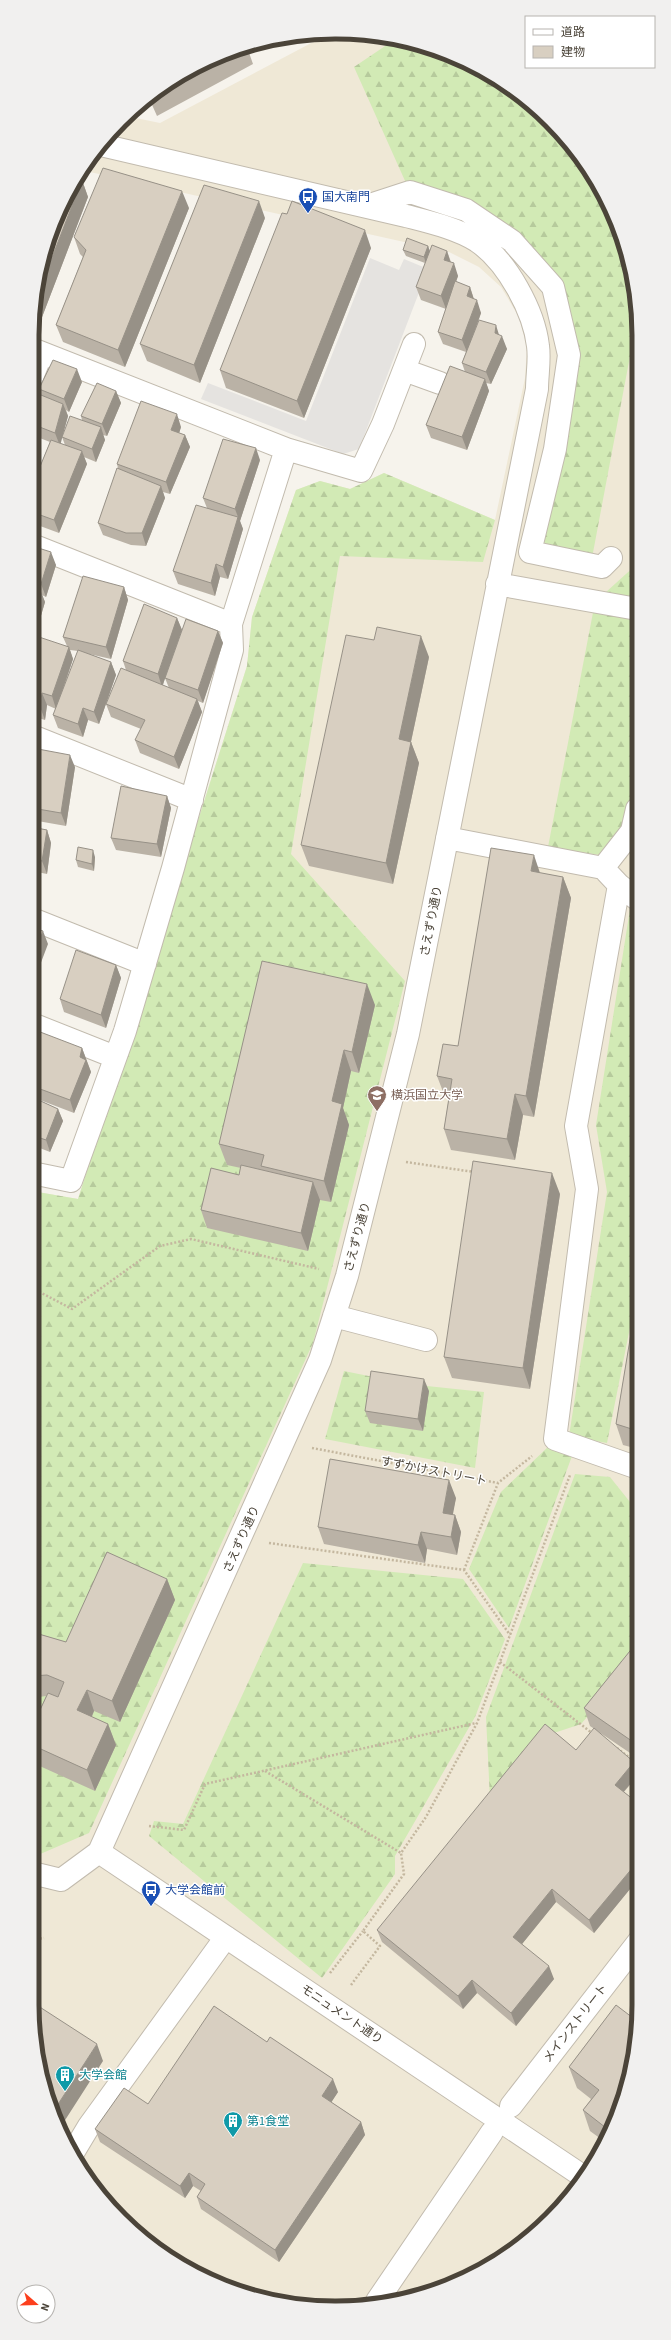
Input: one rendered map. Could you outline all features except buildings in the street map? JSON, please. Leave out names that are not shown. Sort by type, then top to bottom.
[{"type":"street","name":"さえずり通り","points":[[99,1852],[241,1539],[320,1360],[347,1276],[408,1034],[537,389],[538,347],[531,314],[518,289],[501,266],[477,242],[445,226],[367,206],[107,146]]},
{"type":"street","points":[[367,206],[410,192],[466,210],[512,240],[553,287],[569,355],[555,449],[530,552],[602,567],[611,558]]},
{"type":"street","points":[[39,352],[286,450],[361,471],[383,424],[414,344]]},
{"type":"street","points":[[404,370],[440,383]]},
{"type":"street","points":[[39,1174],[71,1181],[115,1057],[145,964],[192,800],[232,650],[230,624],[286,450]]},
{"type":"street","points":[[39,548],[230,624]]},
{"type":"street","points":[[497,584],[632,608]]},
{"type":"street","points":[[39,739],[192,800]]},
{"type":"street","points":[[603,868],[632,831]]},
{"type":"street","points":[[447,838],[603,868],[632,896]]},
{"type":"street","points":[[619,885],[576,1126],[587,1190],[555,1439],[632,1466]]},
{"type":"street","points":[[39,922],[145,964]]},
{"type":"street","points":[[39,1027],[115,1057]]},
{"type":"street","points":[[334,1316],[426,1340]]},
{"type":"street","points":[[39,1875],[61,1880],[99,1852]]},
{"type":"street","name":"モニュメント通り","points":[[99,1852],[579,2174]]},
{"type":"street","points":[[76,2148],[89,2126],[226,1937]]},
{"type":"street","name":"メインストリート","points":[[511,2106],[632,1950]]},
{"type":"street","points":[[380,2297],[492,2132]]},
{"type":"path","points":[[378,1157],[479,1173]]},
{"type":"path","points":[[39,1292],[72,1309],[160,1246],[191,1240],[347,1276]]},
{"type":"path","name":"すずかけストリート","points":[[284,1443],[498,1483],[555,1439]]},
{"type":"path","points":[[328,1976],[404,1874],[401,1853],[426,1817],[477,1723],[580,1448]]},
{"type":"path","points":[[464,1570],[498,1483]]},
{"type":"path","points":[[241,1539],[464,1570],[510,1635]]},
{"type":"path","points":[[500,1662],[584,1728],[597,1736]]},
{"type":"path","points":[[149,1826],[184,1830],[206,1784],[477,1723]]},
{"type":"path","points":[[616,1747],[632,1760]]},
{"type":"path","points":[[265,1771],[401,1853]]},
{"type":"path","points":[[348,1989],[380,1946],[363,1931]]},
{"type":"path","points":[[39,1939],[44,1938]]},
{"type":"shaded area","name":"横浜国立大学","points":[[317,40],[355,40],[393,45],[412,49],[449,62],[484,79],[516,100],[545,126],[571,155],[592,187],[601,204],[616,240],[626,278],[631,316],[632,2004],[629,2043],[622,2081],[601,2136],[592,2153],[571,2185],[545,2214],[516,2240],[484,2261],[467,2270],[412,2291],[355,2300],[316,2300],[259,2291],[204,2270],[187,2261],[155,2240],[126,2214],[100,2185],[89,2169],[70,2136],[49,2081],[42,2043],[39,2004],[39,1192],[78,1199],[247,666],[252,617],[296,490],[320,481],[350,489],[384,473],[495,520],[525,378],[527,347],[519,317],[501,287],[479,267],[449,252],[89,172],[100,155],[135,118],[160,123]]},
{"type":"shaded area","points":[[370,258],[399,270],[404,259],[428,269],[359,449],[343,454],[201,399],[208,383],[306,421]]},
{"type":"green space","points":[[388,44],[412,49],[431,55],[484,79],[516,100],[545,126],[571,155],[592,187],[601,204],[622,259],[629,297],[632,346],[592,558],[537,546],[569,355],[553,287],[512,240],[410,192],[354,67]]},
{"type":"green space","points":[[384,473],[495,520],[483,562],[340,556],[291,854],[405,981],[313,1343],[89,1833],[39,1855],[39,1192],[78,1199],[247,666],[252,617],[296,490],[320,481],[350,489]]},
{"type":"green space","points":[[632,569],[632,832],[626,859],[548,847],[595,602]]},
{"type":"green space","points":[[630,909],[632,911],[632,1317],[607,1443],[569,1436],[607,1192],[596,1125]]},
{"type":"green space","points":[[344,1371],[408,1384],[484,1392],[475,1468],[325,1439]]},
{"type":"green space","points":[[550,1445],[572,1456],[509,1628],[469,1569],[501,1492]]},
{"type":"green space","points":[[575,1474],[610,1477],[632,1504],[632,1665],[581,1724],[548,1735],[490,1799],[486,1717]]},
{"type":"green space","points":[[303,1563],[463,1579],[505,1639],[475,1717],[395,1856],[395,1874],[322,1978],[149,1836],[154,1821],[183,1824]]},
{"type":"place","name":"国大南門","points":[[308,214]]},
{"type":"place","name":"横浜国立大学","points":[[377,1112]]},
{"type":"place","name":"大学会館前","points":[[151,1907]]},
{"type":"place","name":"大学会館","points":[[65,2092]]},
{"type":"place","name":"第1食堂","points":[[233,2138]]}]
